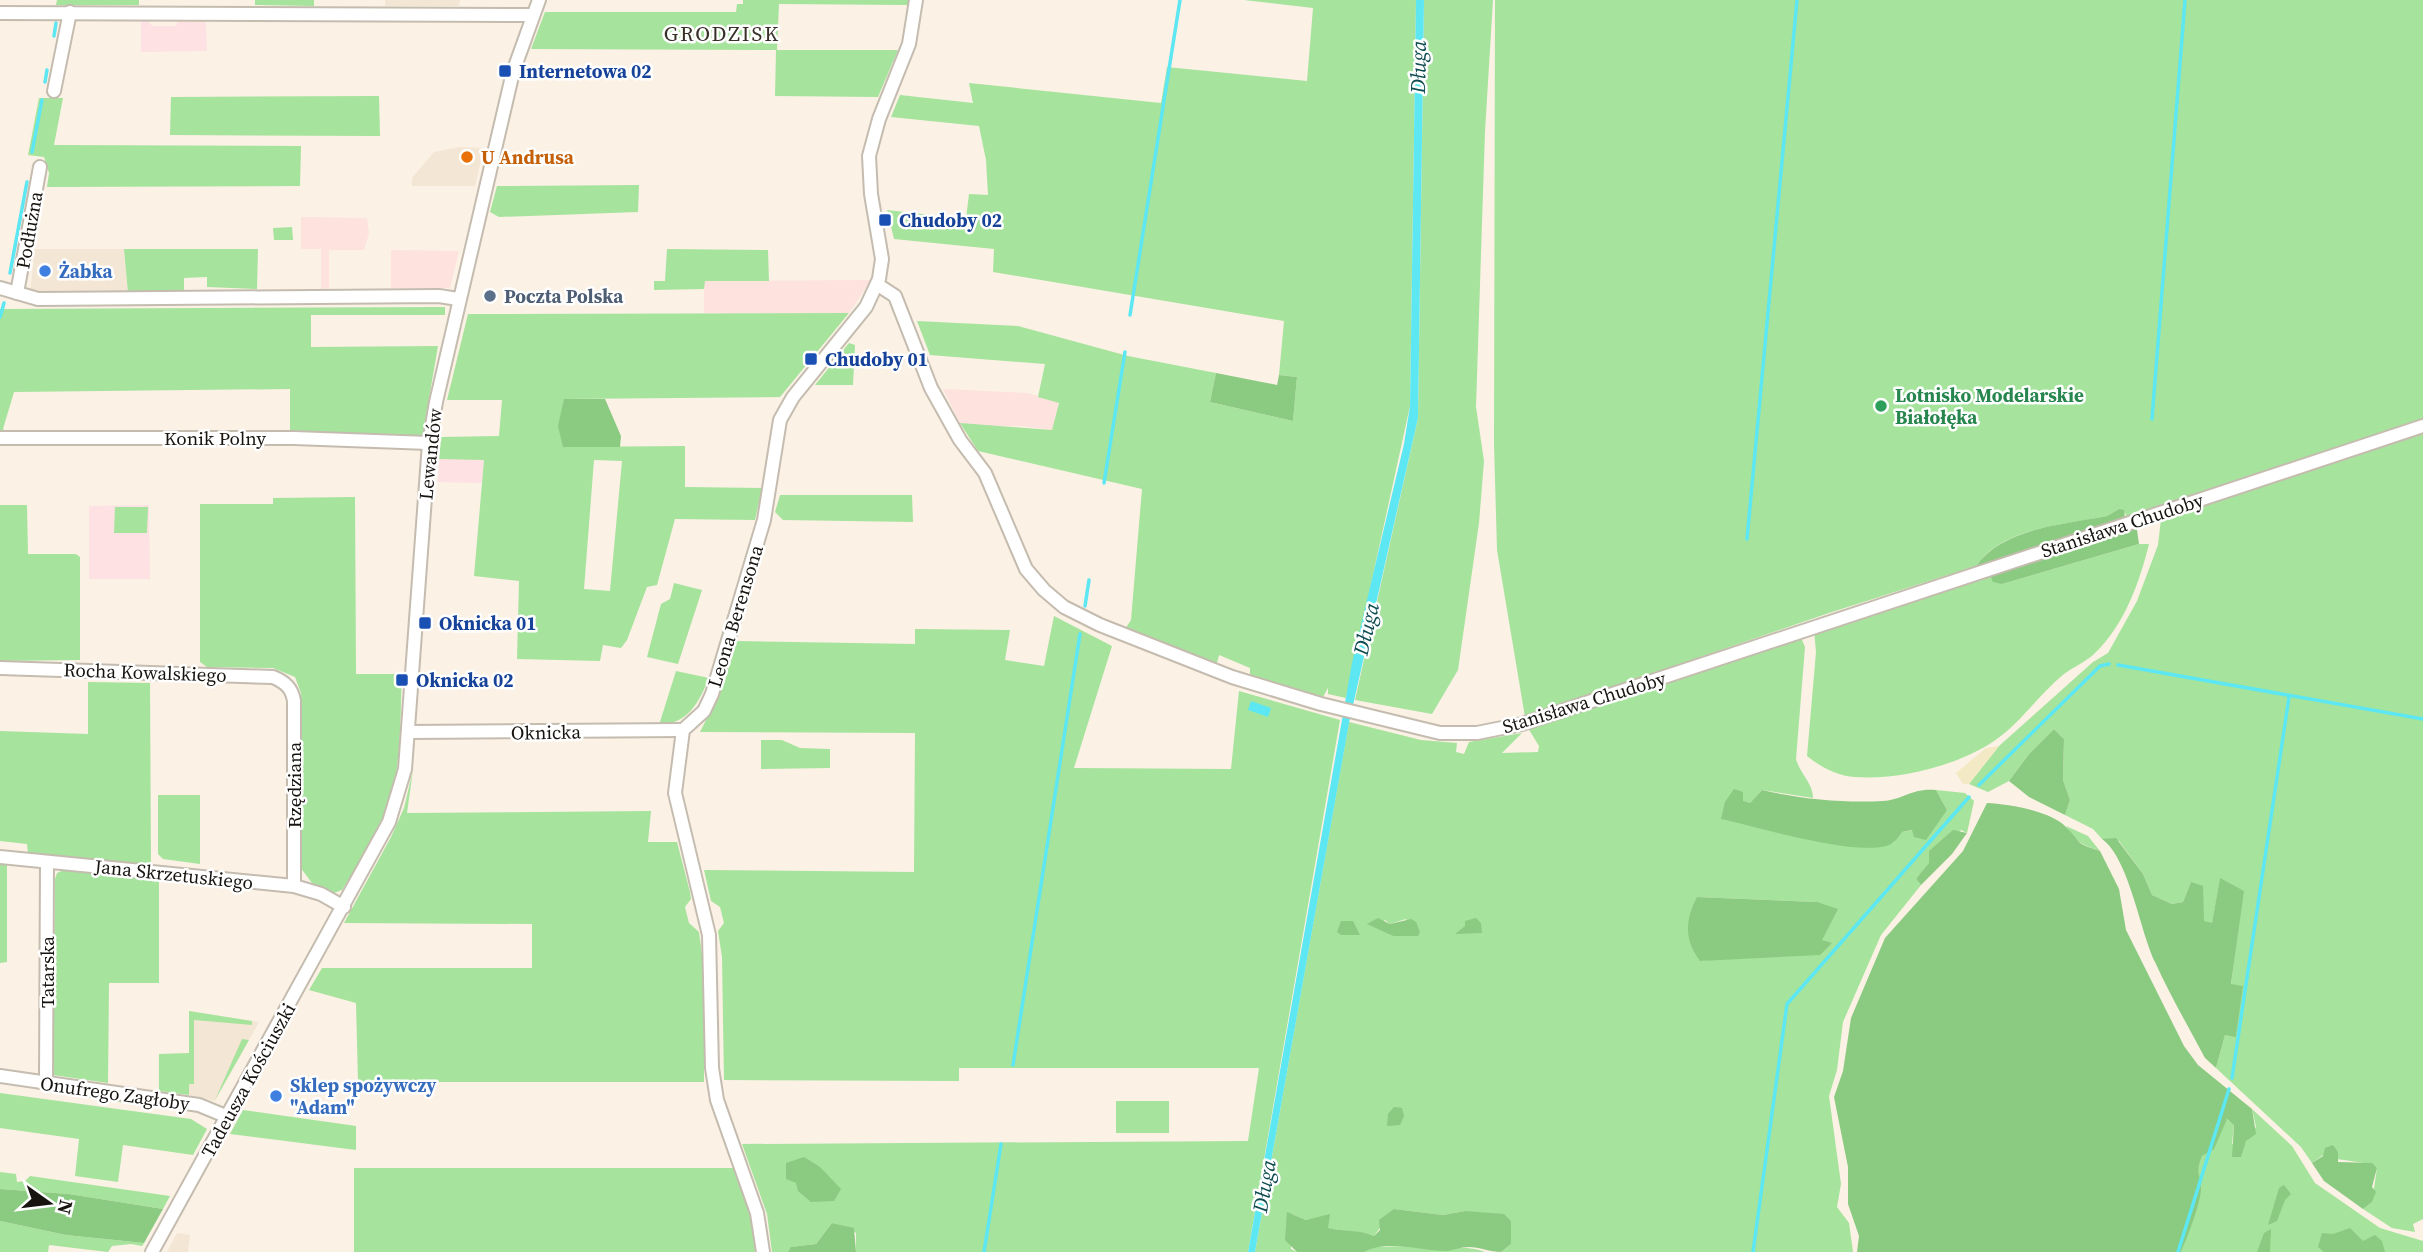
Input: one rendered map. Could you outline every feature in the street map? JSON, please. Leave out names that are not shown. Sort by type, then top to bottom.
[{"type":"street","name":"Lewandów","points":[[344,907],[396,807],[404,775],[429,443],[441,370],[513,72],[539,0]]},
{"type":"street","name":"Leona Berensona","points":[[683,730],[704,711],[712,694],[764,520],[780,420],[793,397],[866,307],[878,285],[882,259],[871,194],[869,156],[879,119],[909,44],[916,0]]},
{"type":"street","points":[[54,91],[70,12]]},
{"type":"street","points":[[0,13],[532,15]]},
{"type":"street","name":"Podłużna","points":[[17,293],[40,167]]},
{"type":"street","name":"Stanisława Chudoby","points":[[878,285],[895,296],[942,408],[960,440],[985,473],[1026,569],[1052,598],[1072,612],[1121,634],[1268,690],[1440,733],[1477,733],[1516,726],[2423,426]]},
{"type":"street","points":[[0,288],[37,299],[458,299]]},
{"type":"street","name":"Konik Polny","points":[[0,438],[294,438],[429,443]]},
{"type":"street","name":"Rocha Kowalskiego","points":[[0,668],[254,675],[273,677],[288,685]]},
{"type":"street","name":"Rzędziana","points":[[288,685],[294,701],[294,886]]},
{"type":"street","points":[[683,730],[675,793],[709,935],[713,1074],[726,1130],[757,1213],[763,1252]]},
{"type":"street","name":"Oknicka","points":[[408,732],[683,730]]},
{"type":"street","name":"Jana Skrzetuskiego","points":[[0,857],[294,886],[321,894],[344,907]]},
{"type":"street","name":"Tatarska","points":[[46,1083],[47,862]]},
{"type":"street","name":"Tadeusza Kościuszki","points":[[152,1252],[344,907]]},
{"type":"street","name":"Onufrego Zagłoby","points":[[0,1076],[199,1105],[228,1117]]},
{"type":"shaded area","points":[[385,0],[460,0],[459,6],[385,6]]},
{"type":"shaded area","points":[[141,21],[148,21],[152,26],[176,26],[178,21],[206,22],[207,51],[141,52]]},
{"type":"shaded area","points":[[460,147],[484,148],[475,186],[412,186],[412,178],[434,152]]},
{"type":"shaded area","points":[[301,217],[367,218],[369,233],[364,250],[329,250],[329,288],[321,289],[321,249],[301,249]]},
{"type":"shaded area","points":[[35,249],[124,249],[128,293],[30,292]]},
{"type":"shaded area","points":[[391,250],[459,251],[450,288],[391,288]]},
{"type":"shaded area","points":[[871,280],[849,313],[704,313],[704,281]]},
{"type":"shaded area","points":[[943,389],[1027,393],[1059,402],[1052,430],[1022,426],[989,427],[960,423]]},
{"type":"shaded area","points":[[439,459],[484,459],[482,483],[438,482]]},
{"type":"shaded area","points":[[149,505],[150,579],[89,579],[89,506]]},
{"type":"shaded area","points":[[189,1011],[259,1022],[215,1101],[189,1095]]},
{"type":"shaded area","points":[[177,1233],[190,1235],[188,1252],[167,1252]]},
{"type":"green space","points":[[57,0],[139,0],[139,5],[56,5]]},
{"type":"green space","points":[[255,0],[314,0],[314,6],[255,5]]},
{"type":"green space","points":[[743,0],[909,0],[908,5],[779,4],[777,50],[898,50],[878,97],[775,96],[776,50],[531,49],[545,12],[736,12],[737,4],[743,4]]},
{"type":"green space","points":[[1244,0],[1416,0],[1410,406],[1346,698],[1328,694],[1328,688],[1323,697],[1250,675],[1250,668],[1219,655],[1217,663],[1125,629],[1131,620],[1142,489],[978,451],[960,423],[1052,430],[1059,403],[1038,397],[1045,364],[930,355],[917,321],[1018,326],[1128,356],[1216,373],[1210,402],[1293,421],[1297,377],[1279,375],[1284,321],[993,272],[994,249],[894,239],[887,210],[966,219],[969,194],[988,195],[986,160],[979,126],[891,117],[900,95],[973,103],[969,83],[1161,103],[1167,67],[1307,81],[1313,8]]},
{"type":"green space","points":[[1424,0],[1493,0],[1485,131],[1476,407],[1484,461],[1479,523],[1458,670],[1432,714],[1355,700],[1418,418]]},
{"type":"green space","points":[[1495,0],[2423,0],[2423,420],[2158,509],[2125,518],[2126,514],[2119,509],[2107,516],[2018,535],[1988,553],[1976,566],[1829,613],[1525,717],[1497,550],[1494,444]]},
{"type":"green space","points":[[379,96],[380,136],[170,135],[171,97]]},
{"type":"green space","points":[[39,98],[63,98],[54,145],[301,146],[300,186],[47,187],[49,173],[44,157],[28,155]]},
{"type":"green space","points":[[639,185],[638,212],[499,217],[490,212],[497,186]]},
{"type":"green space","points":[[292,227],[293,240],[274,240],[273,228]]},
{"type":"green space","points":[[124,249],[258,249],[257,289],[207,287],[207,277],[184,278],[184,292],[128,293]]},
{"type":"green space","points":[[667,249],[768,250],[769,281],[705,281],[704,289],[654,290],[654,281],[665,281]]},
{"type":"green space","points":[[445,307],[445,315],[311,315],[311,347],[438,346],[422,439],[401,434],[290,433],[290,389],[14,392],[3,429],[6,432],[0,432],[0,309]]},
{"type":"green space","points":[[849,313],[780,397],[564,399],[564,447],[685,446],[685,487],[762,488],[755,520],[675,519],[657,585],[647,587],[627,640],[621,648],[603,645],[600,661],[517,659],[519,581],[474,576],[484,460],[439,459],[441,437],[499,436],[502,400],[447,400],[468,314]],"holes":[[[594,460],[622,461],[610,591],[584,589]]]},
{"type":"green space","points":[[849,343],[855,345],[853,385],[815,385]]},
{"type":"green space","points":[[1216,373],[1277,385],[1279,375],[1297,377],[1293,421],[1210,402]]},
{"type":"green space","points":[[564,399],[605,399],[621,436],[620,447],[563,447],[558,426]]},
{"type":"green space","points":[[2423,433],[2423,1219],[2413,1224],[2415,1232],[2392,1228],[2363,1209],[2372,1202],[2377,1168],[2323,1155],[2312,1163],[2301,1147],[2216,1068],[2225,1035],[2236,1036],[2242,986],[2231,985],[2243,891],[2220,879],[2212,924],[2203,921],[2191,882],[2183,902],[2172,904],[2152,895],[2143,874],[2119,841],[2102,839],[2093,829],[2065,815],[2070,800],[2063,780],[2064,739],[2054,729],[2029,754],[2009,781],[1988,792],[1969,784],[1999,746],[2093,662],[2108,653],[2137,601],[2158,545],[2161,519]]},
{"type":"green space","points":[[780,495],[912,495],[913,522],[783,520],[775,512]]},
{"type":"green space","points":[[355,497],[356,674],[402,674],[399,746],[393,788],[378,828],[342,890],[331,894],[312,883],[300,867],[301,693],[295,677],[273,668],[207,667],[200,662],[200,504],[273,504],[273,498]]},
{"type":"green space","points":[[0,505],[27,505],[28,554],[76,554],[80,557],[80,660],[0,661]]},
{"type":"green space","points":[[115,507],[148,507],[147,533],[114,533]]},
{"type":"green space","points":[[2119,509],[2124,510],[2125,518],[1976,566],[1988,553],[2018,535],[2054,525],[2107,516]]},
{"type":"green space","points":[[2133,527],[2137,530],[2139,544],[2002,584],[1993,582],[1990,575]]},
{"type":"green space","points":[[2139,544],[2149,544],[2141,573],[2114,630],[2095,653],[2064,674],[1994,741],[1963,758],[1909,774],[1890,776],[1842,775],[1807,756],[1816,652],[1814,630],[1990,575],[2002,584]]},
{"type":"green space","points":[[674,583],[702,590],[678,664],[647,657],[661,604],[670,599]]},
{"type":"green space","points":[[1054,616],[1112,646],[1074,768],[1231,769],[1239,691],[1340,720],[1248,1252],[856,1252],[856,1233],[848,1227],[832,1223],[816,1244],[792,1247],[788,1252],[772,1252],[767,1214],[742,1144],[1248,1141],[1259,1068],[959,1068],[959,1081],[724,1080],[722,957],[718,931],[724,923],[720,907],[711,901],[704,870],[914,872],[915,733],[700,732],[723,686],[737,641],[915,644],[915,629],[1010,630],[1005,660],[1044,666]]},
{"type":"green space","points":[[1795,640],[1802,640],[1805,647],[1796,759],[1811,788],[1813,798],[1762,790],[1750,803],[1725,802],[1893,843],[1902,832],[1913,830],[1947,810],[1936,790],[1965,793],[1974,801],[1967,833],[1961,830],[1916,879],[1921,885],[1881,935],[1843,1022],[1837,1070],[1829,1096],[1841,1184],[1837,1207],[1849,1223],[1853,1252],[1501,1252],[1511,1244],[1511,1221],[1465,1211],[1443,1215],[1394,1209],[1374,1236],[1327,1228],[1323,1217],[1306,1220],[1292,1214],[1291,1249],[1297,1252],[1255,1252],[1349,722],[1421,740],[1457,743],[1456,752],[1464,754],[1469,742],[1522,733],[1502,753],[1538,752],[1539,746],[1528,728]],"holes":[[[1697,897],[1817,902],[1822,941],[1831,943],[1700,961]],[[1406,919],[1418,936],[1393,936],[1377,926],[1385,920],[1390,924]]]},
{"type":"green space","points":[[676,671],[709,678],[696,703],[685,716],[678,721],[659,725]]},
{"type":"green space","points":[[88,682],[150,683],[151,867],[28,853],[27,844],[0,841],[0,731],[88,734]]},
{"type":"green space","points":[[2054,729],[2064,739],[2063,780],[2070,800],[2065,815],[2029,797],[2009,781],[2029,754]]},
{"type":"green space","points":[[761,740],[782,740],[800,748],[830,749],[830,768],[761,769]]},
{"type":"green space","points":[[413,770],[407,813],[651,811],[648,842],[677,842],[691,899],[685,907],[689,923],[699,932],[704,969],[704,1082],[358,1082],[356,1003],[309,990],[322,968],[532,968],[532,924],[344,923],[391,837],[404,808]]},
{"type":"green space","points":[[1734,789],[1743,792],[1743,801],[1750,803],[1762,790],[1822,800],[1868,801],[1890,800],[1920,791],[1936,790],[1947,810],[1926,840],[1914,837],[1912,830],[1902,832],[1891,844],[1877,848],[1834,845],[1721,819],[1725,802]]},
{"type":"green space","points":[[158,795],[200,795],[200,864],[163,859],[158,854]]},
{"type":"green space","points":[[1987,803],[2017,807],[2050,817],[2059,821],[2082,844],[2100,851],[2119,889],[2126,930],[2184,1046],[2198,1065],[2252,1109],[2256,1134],[2246,1141],[2241,1157],[2232,1157],[2234,1125],[2227,1119],[2214,1149],[2202,1156],[2198,1170],[2201,1188],[2199,1202],[2181,1252],[1857,1252],[1859,1236],[1848,1204],[1848,1167],[1834,1097],[1843,1071],[1851,1018],[1885,938],[1963,851]]},
{"type":"green space","points":[[2066,826],[2088,836],[2100,851],[2080,842]]},
{"type":"green space","points":[[1953,830],[1967,833],[1952,854],[1921,885],[1916,879],[1929,863],[1929,851]]},
{"type":"green space","points":[[2116,838],[2143,874],[2152,895],[2172,904],[2183,902],[2191,882],[2203,886],[2204,921],[2212,923],[2220,878],[2244,891],[2231,984],[2243,986],[2236,1037],[2225,1035],[2216,1068],[2205,1058],[2155,962],[2127,878],[2120,862],[2102,839]]},
{"type":"green space","points":[[0,863],[7,864],[7,962],[0,963]]},
{"type":"green space","points":[[64,870],[159,877],[159,983],[109,983],[108,1083],[53,1075],[55,879],[57,873]]},
{"type":"green space","points":[[1697,897],[1817,902],[1838,909],[1822,940],[1832,943],[1820,955],[1700,961],[1691,945],[1688,930],[1690,914]]},
{"type":"green space","points":[[1378,918],[1390,924],[1411,919],[1416,922],[1420,932],[1418,936],[1393,936],[1367,924]]},
{"type":"green space","points":[[1476,918],[1481,923],[1482,933],[1455,934],[1465,926],[1465,921]]},
{"type":"green space","points":[[1341,921],[1353,921],[1360,935],[1341,935],[1337,932]]},
{"type":"green space","points":[[189,1011],[252,1021],[252,1025],[194,1020],[194,1084],[189,1084],[189,1095],[159,1091],[159,1054],[189,1053]]},
{"type":"green space","points":[[242,1039],[249,1040],[215,1100]]},
{"type":"green space","points":[[48,1088],[134,1102],[133,1104],[48,1092]]},
{"type":"green space","points":[[0,1093],[191,1119],[207,1129],[193,1155],[123,1145],[118,1182],[75,1176],[79,1139],[0,1128]]},
{"type":"green space","points":[[1116,1101],[1169,1101],[1169,1133],[1116,1133]]},
{"type":"green space","points":[[1394,1107],[1402,1108],[1404,1116],[1400,1125],[1387,1126],[1388,1114]]},
{"type":"green space","points":[[2252,1109],[2292,1146],[2315,1183],[2380,1228],[2423,1241],[2423,1252],[2181,1252],[2201,1187],[2196,1174],[2202,1155],[2226,1119],[2234,1124],[2232,1144],[2246,1141],[2256,1127]]},
{"type":"green space","points":[[243,1110],[356,1126],[356,1150],[230,1134]]},
{"type":"green space","points":[[2333,1145],[2338,1152],[2338,1162],[2372,1163],[2377,1168],[2372,1187],[2376,1192],[2372,1202],[2363,1209],[2324,1181],[2312,1163],[2323,1156],[2325,1148]]},
{"type":"green space","points":[[804,1157],[820,1167],[841,1189],[834,1201],[811,1202],[798,1191],[796,1183],[786,1179],[786,1163]]},
{"type":"green space","points":[[354,1168],[735,1168],[751,1212],[757,1252],[354,1252]]},
{"type":"green space","points":[[0,1172],[16,1174],[17,1182],[25,1181],[30,1176],[170,1196],[163,1209],[69,1194],[0,1189]]},
{"type":"green space","points":[[2284,1185],[2291,1194],[2285,1200],[2277,1221],[2268,1225],[2279,1188]]},
{"type":"green space","points":[[0,1189],[69,1194],[163,1209],[144,1243],[66,1235],[0,1221]]},
{"type":"green space","points":[[1394,1209],[1443,1215],[1465,1211],[1504,1214],[1511,1221],[1511,1244],[1501,1252],[1469,1247],[1447,1251],[1383,1246],[1364,1252],[1297,1252],[1285,1240],[1287,1212],[1306,1220],[1330,1214],[1328,1228],[1374,1236],[1380,1230],[1379,1220]]},
{"type":"green space","points":[[0,1221],[66,1235],[144,1243],[142,1246],[112,1246],[108,1252],[49,1245],[48,1252],[0,1252]]},
{"type":"green space","points":[[832,1223],[854,1228],[856,1252],[788,1252],[791,1247],[816,1244]]},
{"type":"green space","points":[[2350,1228],[2363,1241],[2375,1235],[2382,1241],[2385,1252],[2324,1252],[2318,1247],[2322,1233],[2333,1234]]},
{"type":"green space","points":[[2271,1229],[2270,1252],[2257,1252],[2264,1233]]},
{"type":"green space","points":[[1372,1247],[1469,1248],[1485,1252],[1364,1252]]},
{"type":"sand","points":[[1999,746],[1969,784],[1963,784],[1956,773],[1986,748]]},
{"type":"water","name":"Długa","points":[[1416,0],[1424,0],[1418,418],[1349,723],[1255,1252],[1248,1252],[1352,663],[1404,444],[1410,406]]},
{"type":"water","points":[[1251,701],[1271,708],[1268,717],[1248,710]]},
{"type":"waterway","points":[[1130,315],[1180,0]]},
{"type":"waterway","points":[[1747,539],[1797,0]]},
{"type":"waterway","points":[[2152,419],[2185,0]]},
{"type":"waterway","points":[[54,36],[56,23]]},
{"type":"waterway","points":[[45,82],[47,70]]},
{"type":"waterway","points":[[32,152],[42,100]]},
{"type":"waterway","points":[[10,273],[27,182]]},
{"type":"waterway","points":[[0,317],[4,303]]},
{"type":"waterway","points":[[1104,483],[1125,352]]},
{"type":"waterway","points":[[1085,606],[1089,580]]},
{"type":"waterway","points":[[1013,1065],[1080,634]]},
{"type":"waterway","points":[[1979,785],[2100,666],[2109,664]]},
{"type":"waterway","points":[[2118,665],[2423,719]]},
{"type":"waterway","points":[[2232,1078],[2289,697]]},
{"type":"waterway","points":[[1753,1252],[1787,1004],[1969,797]]},
{"type":"waterway","points":[[2178,1252],[2229,1089]]},
{"type":"waterway","points":[[984,1252],[1001,1144]]},
{"type":"place","name":"Internetowa 02","points":[[505,71]]},
{"type":"place","name":"U Andrusa","points":[[467,157]]},
{"type":"place","name":"Chudoby 02","points":[[885,220]]},
{"type":"place","name":"Żabka","points":[[45,271]]},
{"type":"place","name":"Poczta Polska","points":[[490,296]]},
{"type":"place","name":"Chudoby 01","points":[[811,359]]},
{"type":"place","name":"Lotnisko Modelarskie Białołęka","points":[[1881,406]]},
{"type":"place","name":"Oknicka 01","points":[[425,623]]},
{"type":"place","name":"Oknicka 02","points":[[402,680]]},
{"type":"place","name":"Sklep spożywczy \"Adam\"","points":[[276,1096]]},
{"type":"district","name":"GRODZISK","points":[[722,33]]}]
